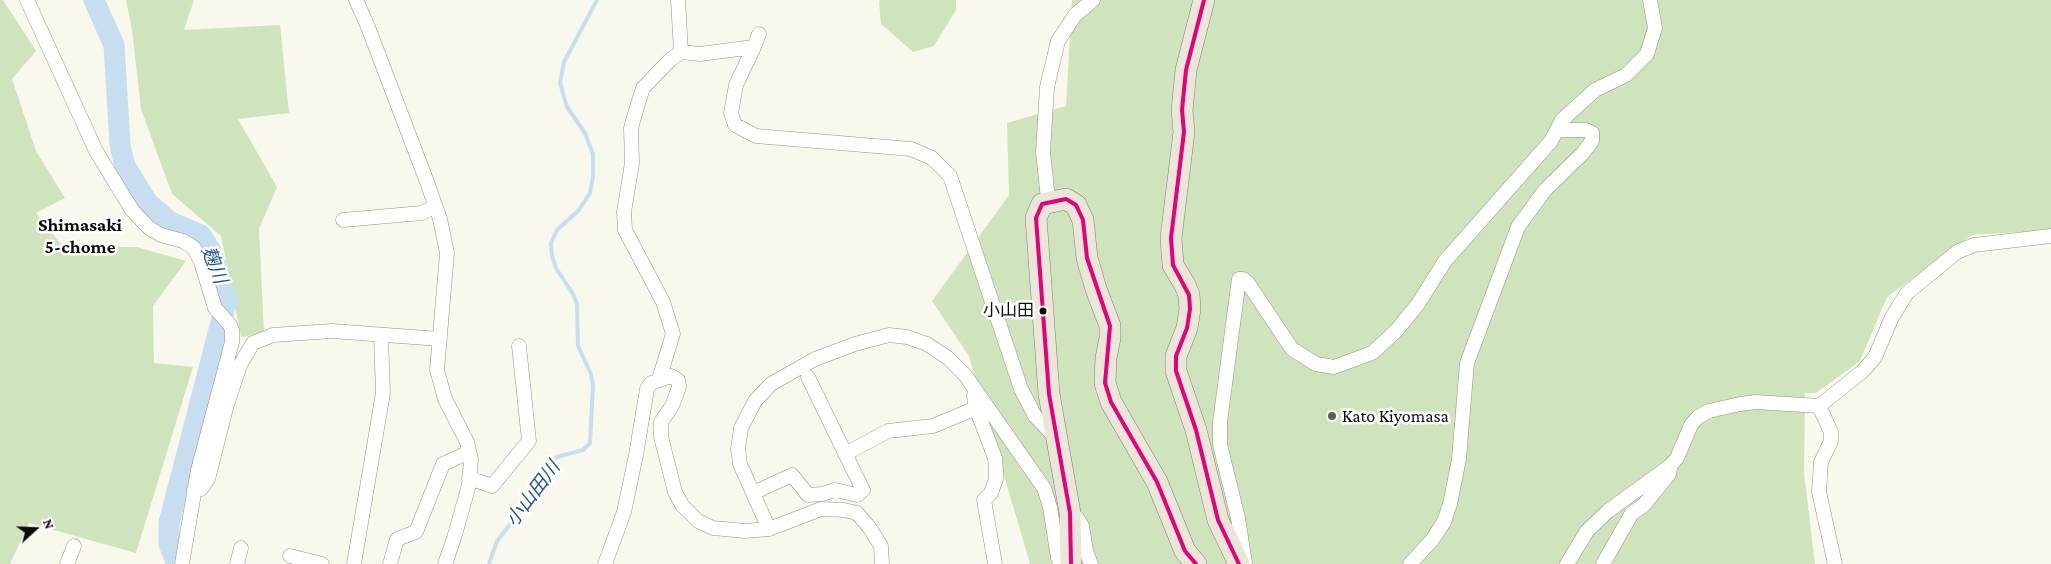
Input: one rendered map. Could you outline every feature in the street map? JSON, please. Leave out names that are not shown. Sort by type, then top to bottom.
[{"type":"main road","points":[[1204,0],[1186,70],[1182,110],[1184,132],[1171,238],[1173,265],[1189,295],[1190,309],[1187,328],[1176,356],[1176,371],[1196,430],[1218,520],[1239,564]]},
{"type":"main road","points":[[1071,564],[1070,513],[1056,438],[1046,361],[1036,218],[1042,204],[1066,199],[1076,205],[1083,220],[1087,258],[1110,326],[1105,383],[1108,393],[1123,425],[1156,482],[1185,551],[1196,564]]},
{"type":"street","points":[[28,0],[96,151],[132,210],[149,228],[161,235],[183,241],[194,248],[201,262],[215,308],[230,326],[232,342],[194,490],[183,561]]},
{"type":"street","points":[[356,0],[368,27],[435,206],[447,253],[437,370],[445,399],[467,442],[471,460],[469,478],[454,538],[445,564]]},
{"type":"street","points":[[678,0],[681,52]]},
{"type":"street","points":[[1042,204],[1048,199],[1043,152],[1047,88],[1058,41],[1075,15],[1093,0]]},
{"type":"street","points":[[1245,564],[1238,518],[1222,453],[1220,430],[1229,346],[1239,280],[1243,279],[1248,283],[1292,349],[1316,364],[1334,367],[1372,353],[1396,331],[1418,304],[1445,261],[1551,141],[1562,120],[1575,106],[1595,90],[1626,75],[1646,54],[1655,28],[1650,0]]},
{"type":"street","points":[[659,379],[673,334],[663,302],[625,230],[624,212],[632,163],[631,128],[643,88],[670,60],[681,52],[700,54],[756,40],[736,85],[731,113],[735,125],[756,136],[911,149],[932,158],[950,176],[1021,389],[1035,416],[1056,438]]},
{"type":"street","points":[[1410,564],[1432,540],[1444,522],[1450,504],[1459,459],[1467,363],[1518,226],[1545,190],[1582,154],[1592,141],[1592,133],[1586,130],[1557,130]]},
{"type":"street","points":[[343,220],[422,213],[435,206]]},
{"type":"street","points":[[1567,564],[1587,531],[1608,510],[1670,466],[1677,458],[1691,425],[1698,417],[1708,412],[1756,402],[1819,406],[1863,371],[1875,357],[1892,317],[1907,294],[1957,252],[1974,245],[2051,236]]},
{"type":"street","points":[[194,490],[201,489],[208,478],[226,408],[240,365],[253,343],[273,334],[332,331],[440,339]]},
{"type":"street","points":[[354,564],[383,393],[380,335]]},
{"type":"street","points":[[769,529],[740,464],[738,449],[741,428],[755,401],[771,384],[815,359],[855,344],[889,336],[907,337],[927,344],[948,358],[965,375],[1044,488],[1050,507],[1058,558],[1061,564]]},
{"type":"street","points":[[469,478],[492,486],[529,441],[519,346]]},
{"type":"street","points":[[605,564],[624,512],[648,389],[651,383],[671,376],[678,380],[679,387],[672,406],[661,422],[661,436],[675,492],[682,505],[698,521],[713,528],[745,531],[769,529],[821,509],[844,510],[857,513],[881,546],[882,564]]},
{"type":"street","points":[[753,493],[792,476],[808,495],[822,494],[835,490],[858,495],[863,490],[808,377]]},
{"type":"street","points":[[975,391],[976,408],[995,458],[996,479],[991,493],[984,500],[995,564]]},
{"type":"street","points":[[1819,406],[1831,432],[1831,441],[1822,462],[1819,492],[1834,564]]},
{"type":"street","points":[[845,454],[888,432],[933,426],[976,408]]},
{"type":"street","points":[[390,564],[398,539],[416,532],[443,464],[469,452]]},
{"type":"street","points":[[1603,564],[1632,514],[1643,506],[1669,474],[1670,466]]},
{"type":"street","points":[[1070,513],[1078,518],[1082,526],[1086,551],[1091,564]]},
{"type":"street","points":[[67,564],[74,546]]},
{"type":"street","points":[[237,564],[240,548]]},
{"type":"street","points":[[290,556],[322,564]]},
{"type":"green space","points":[[0,0],[3,0],[36,51],[12,79],[36,151],[65,198],[36,213],[63,247],[137,247],[186,261],[153,306],[154,363],[193,367],[136,553],[29,523],[10,564],[0,564]]},
{"type":"green space","points":[[126,0],[194,0],[184,30],[280,25],[289,113],[238,119],[277,187],[259,229],[264,333],[241,337],[221,236],[172,194],[141,109],[132,30]]},
{"type":"green space","points":[[956,0],[956,10],[934,46],[913,52],[881,24],[879,1]]},
{"type":"green space","points":[[1072,0],[2051,0],[2051,230],[1972,235],[1887,297],[1860,361],[1816,393],[1805,393],[1804,473],[1815,564],[1030,564],[969,356],[932,301],[1009,195],[1007,123],[1066,106]]},
{"type":"waterway","name":"麹川","points":[[94,0],[114,45],[120,145],[125,166],[148,203],[170,222],[201,235],[211,251],[227,299],[169,523],[169,544],[177,564]]},
{"type":"waterway","name":"小山田川","points":[[489,564],[497,541],[537,491],[550,464],[557,457],[583,450],[590,443],[593,386],[591,374],[578,346],[577,304],[573,294],[556,268],[552,256],[551,243],[557,230],[579,210],[590,193],[593,177],[593,154],[585,133],[567,107],[560,83],[564,62],[597,0]]},
{"type":"transit line","points":[[1204,0],[1186,70],[1182,110],[1184,132],[1171,238],[1173,265],[1189,295],[1190,309],[1187,328],[1176,356],[1176,371],[1196,430],[1218,520],[1239,564]]},
{"type":"transit line","points":[[1071,564],[1070,513],[1049,394],[1036,218],[1042,204],[1066,199],[1076,205],[1083,220],[1087,258],[1110,326],[1105,383],[1111,402],[1157,482],[1185,551],[1196,564]]},
{"type":"place","name":"小山田","points":[[1043,311]]},
{"type":"place","name":"Kato Kiyomasa","points":[[1332,416]]},
{"type":"district","name":"Shimasaki 5-chome","points":[[80,236]]}]
